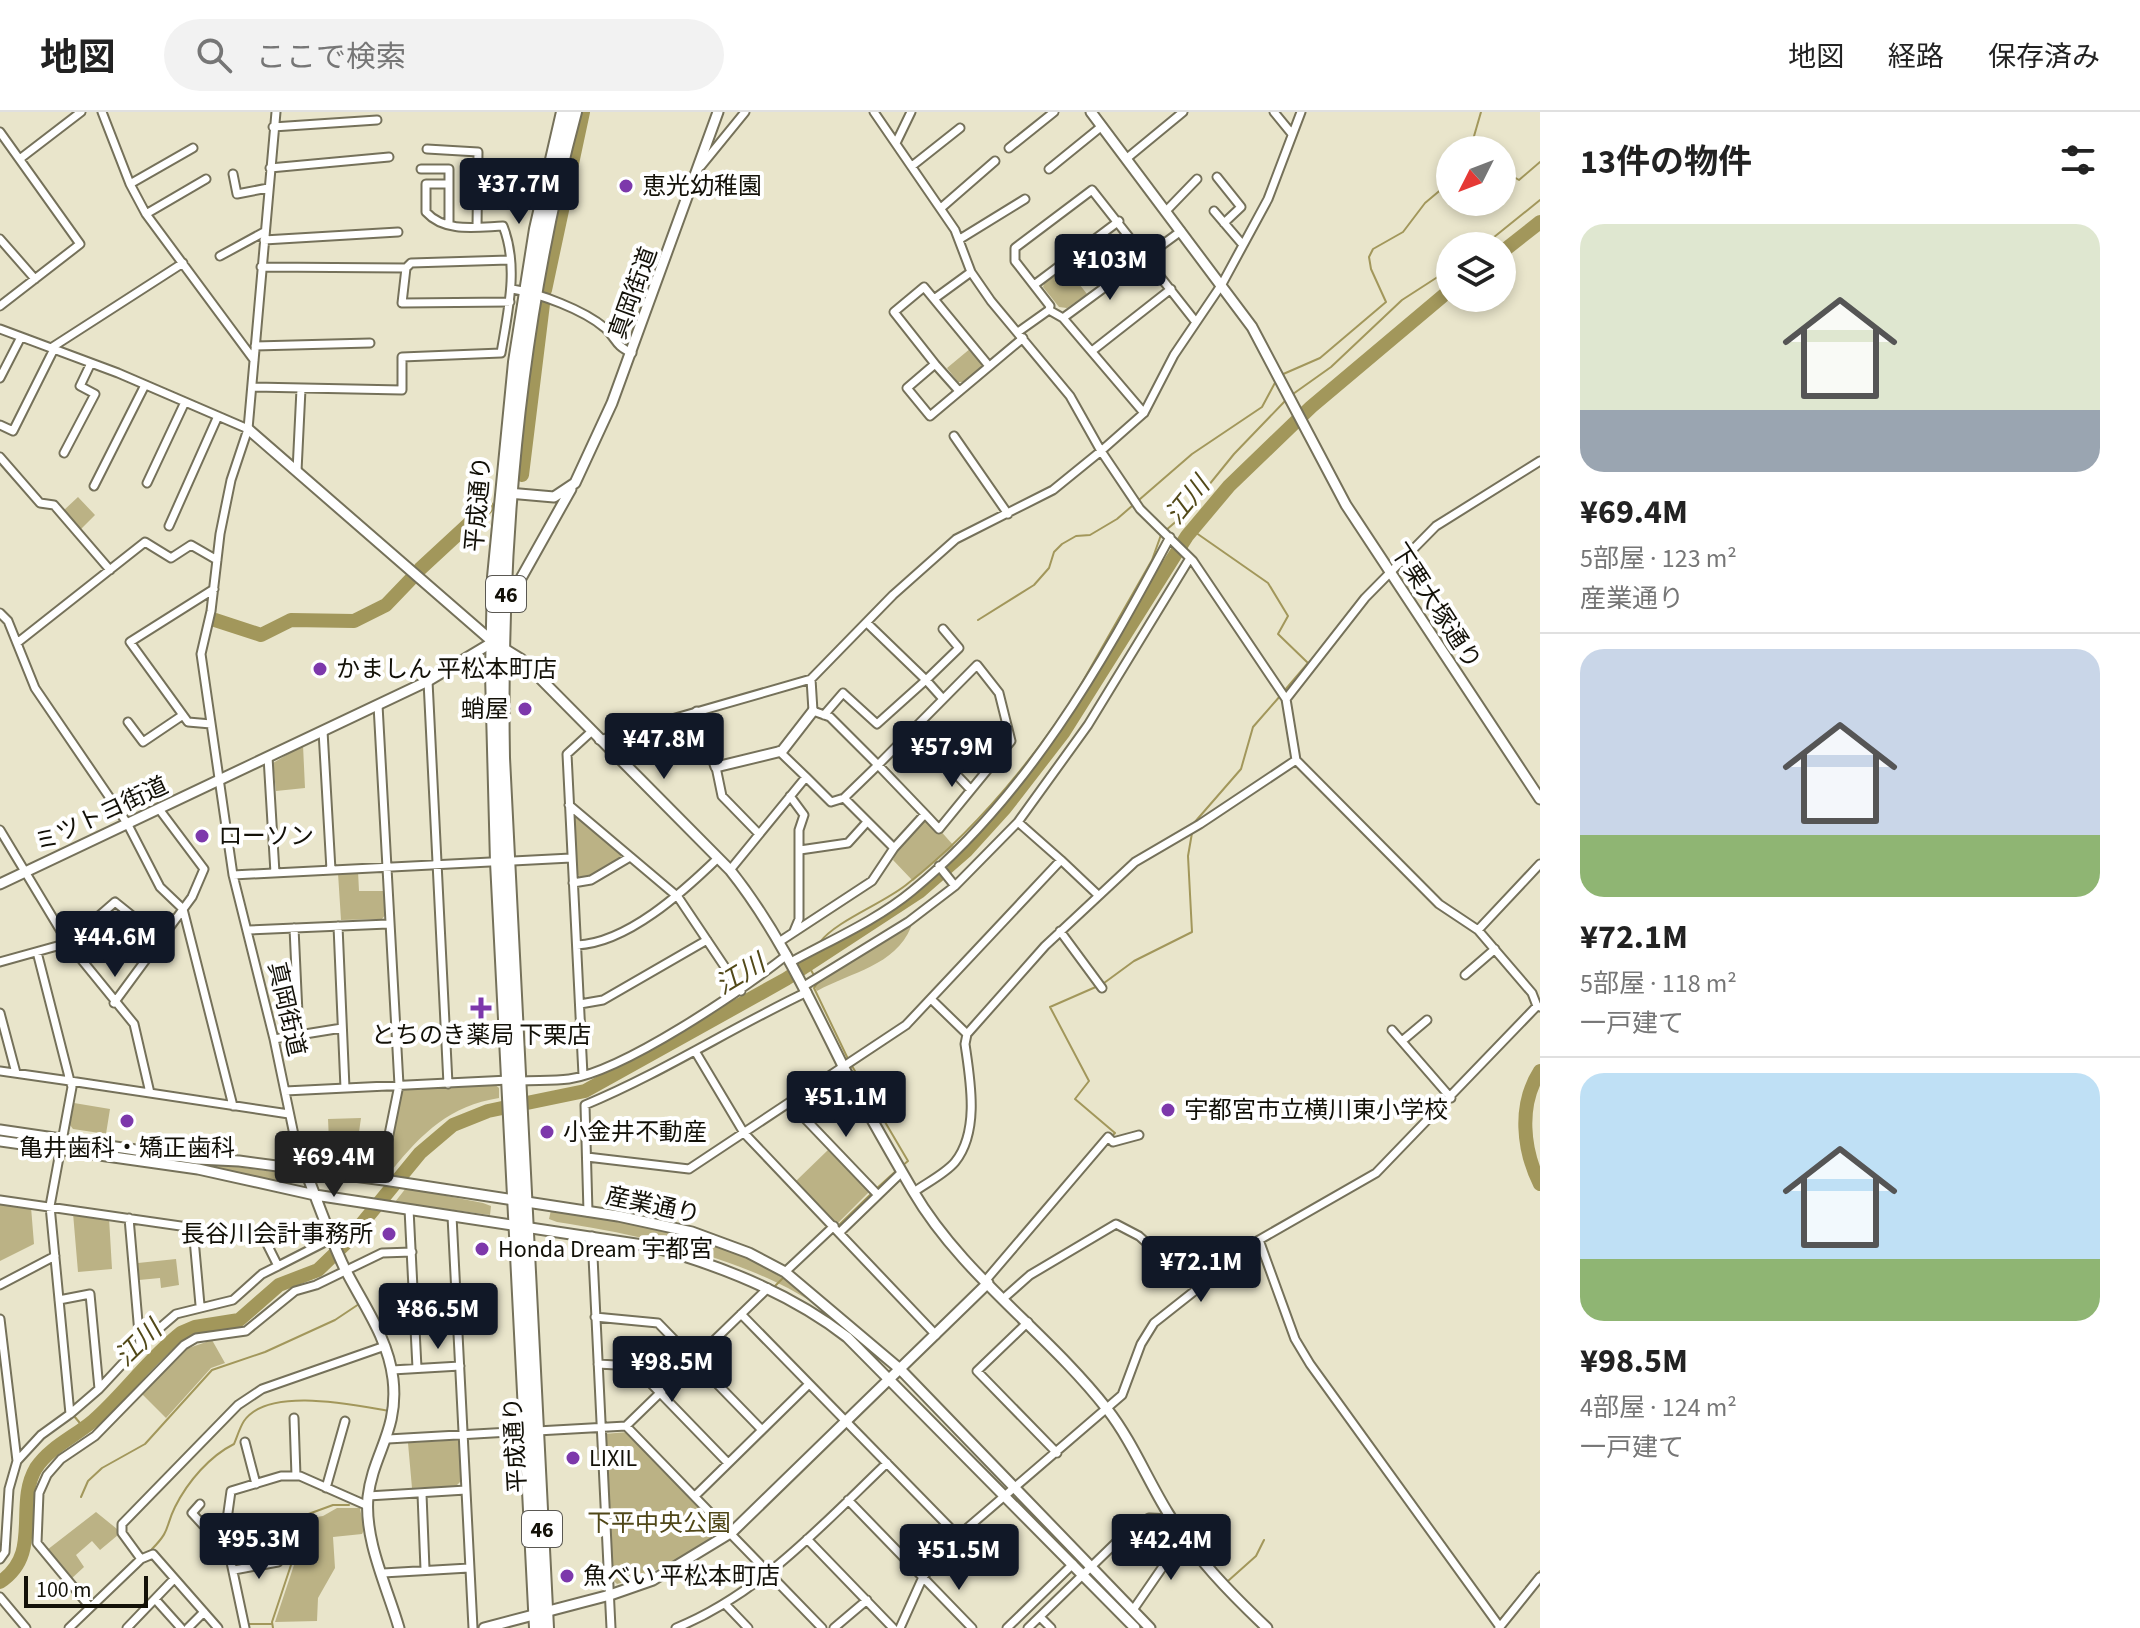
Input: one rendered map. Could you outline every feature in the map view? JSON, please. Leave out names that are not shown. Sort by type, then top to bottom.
[{"type":"main road","name":"平成通り","points":[[547,1628],[541,1613],[521,1226],[503,862],[503,745],[498,644],[507,492],[525,291],[563,112]]},
{"type":"main road","name":"平成通り","points":[[525,291],[575,112]]},
{"type":"main road","name":"平成通り","points":[[498,644],[505,606],[507,492]]},
{"type":"main road","name":"平成通り","points":[[536,1628],[541,1613]]},
{"type":"street","points":[[21,158],[81,112]]},
{"type":"street","points":[[102,112],[130,184],[146,214],[254,360]]},
{"type":"street","name":"真岡街道","points":[[276,112],[248,429],[231,480],[201,654],[233,875],[274,1039],[289,1114],[305,1170],[344,1266]]},
{"type":"street","name":"真岡街道","points":[[505,606],[575,483],[632,353],[718,112]]},
{"type":"street","points":[[701,166],[745,112]]},
{"type":"street","points":[[874,112],[960,239],[971,272],[1070,396],[1101,451],[1140,509],[1190,558],[1286,699],[1296,760],[1439,904],[1478,930],[1532,993],[1539,1006],[1376,1173],[1259,1240],[1154,1323],[1141,1344],[1122,1395],[958,1536],[923,1577],[900,1628]]},
{"type":"street","points":[[896,143],[911,112]]},
{"type":"street","points":[[1009,148],[1054,112]]},
{"type":"street","points":[[1091,112],[1222,284]]},
{"type":"street","points":[[1126,159],[1183,112]]},
{"type":"street","points":[[1274,112],[1292,134]]},
{"type":"street","points":[[599,740],[811,679],[956,539],[1053,490],[1144,413],[1195,321],[1222,284],[1268,199],[1301,112]]},
{"type":"street","points":[[273,127],[377,120]]},
{"type":"street","points":[[1049,169],[1102,126]]},
{"type":"street","points":[[912,166],[960,128]]},
{"type":"street","points":[[0,132],[80,244],[0,306]]},
{"type":"street","points":[[130,184],[193,148]]},
{"type":"street","points":[[427,149],[478,152],[477,227]]},
{"type":"street","points":[[270,168],[389,157]]},
{"type":"street","points":[[941,208],[995,161]]},
{"type":"street","points":[[421,169],[449,169],[449,224]]},
{"type":"street","points":[[233,174],[237,194],[268,188]]},
{"type":"street","points":[[1217,177],[1241,207],[1224,223]]},
{"type":"street","points":[[146,214],[206,179]]},
{"type":"street","points":[[1166,211],[1197,179]]},
{"type":"street","points":[[449,184],[426,184],[426,212],[433,219],[454,228],[503,226],[509,260],[525,291],[607,329],[616,346],[632,353]]},
{"type":"street","points":[[1049,310],[1050,306],[1015,261],[1015,248],[1092,190],[1195,321]]},
{"type":"street","points":[[960,239],[1025,199]]},
{"type":"street","points":[[1214,211],[1243,245]]},
{"type":"street","points":[[1034,285],[1119,221]]},
{"type":"street","points":[[1063,318],[1181,231]]},
{"type":"street","points":[[220,256],[264,236],[398,232]]},
{"type":"street","points":[[0,239],[35,279]]},
{"type":"street","points":[[509,260],[411,263],[406,268],[402,303],[510,302],[525,291]]},
{"type":"street","points":[[0,425],[13,431],[52,348],[183,263]]},
{"type":"street","points":[[261,267],[406,268]]},
{"type":"street","points":[[934,299],[971,272]]},
{"type":"street","name":"下栗大塚通り","points":[[1222,284],[1252,327],[1346,505],[1540,799]]},
{"type":"street","points":[[959,391],[894,312],[924,287],[989,366]]},
{"type":"street","points":[[1092,351],[1171,289]]},
{"type":"street","points":[[252,387],[402,390],[402,357],[501,353],[510,302]]},
{"type":"street","points":[[1049,310],[1063,318],[1144,413]]},
{"type":"street","points":[[935,364],[907,388],[930,416],[1049,310]]},
{"type":"street","points":[[0,329],[91,363],[248,429],[498,644],[730,870],[756,903],[790,961],[844,1068],[936,1227],[1108,1410],[1170,1516],[1203,1565],[1267,1628]]},
{"type":"street","points":[[0,378],[21,337]]},
{"type":"street","points":[[255,346],[370,343]]},
{"type":"street","points":[[64,453],[95,394],[80,386],[91,363]]},
{"type":"street","points":[[94,486],[145,385]]},
{"type":"street","points":[[297,471],[301,389]]},
{"type":"street","points":[[147,483],[185,402]]},
{"type":"street","points":[[169,526],[218,416]]},
{"type":"street","points":[[954,436],[1008,514]]},
{"type":"street","points":[[0,457],[40,503],[54,505],[110,570]]},
{"type":"street","points":[[1286,699],[1365,598],[1436,526],[1540,461]]},
{"type":"street","points":[[507,492],[554,497],[575,483]]},
{"type":"street","points":[[285,1091],[571,1079],[620,1060],[911,892],[957,852],[991,816],[1059,727],[1170,538]]},
{"type":"street","points":[[17,643],[145,542],[171,558],[191,545],[217,560]]},
{"type":"street","points":[[588,1212],[585,1105],[639,1083],[805,987],[908,922],[955,886],[1018,822],[1088,725],[1190,558]]},
{"type":"street","points":[[211,724],[188,722],[130,642],[214,589]]},
{"type":"street","points":[[0,613],[8,621],[35,688],[127,823],[160,887],[183,909],[233,1106]]},
{"type":"street","points":[[867,623],[943,699]]},
{"type":"street","points":[[824,715],[843,693],[877,724],[959,648],[943,629]]},
{"type":"street","name":"ミツトヨ街道","points":[[0,884],[428,681],[498,644]]},
{"type":"street","points":[[779,751],[831,802],[844,798],[878,765],[977,665],[999,693],[1011,741],[939,829],[878,765],[824,715],[813,711]]},
{"type":"street","points":[[716,767],[779,751],[813,711],[811,679]]},
{"type":"street","points":[[428,681],[448,1084]]},
{"type":"street","points":[[378,705],[384,867],[399,1085],[382,1180]]},
{"type":"street","points":[[697,712],[716,767],[722,796],[759,834]]},
{"type":"street","points":[[128,722],[143,742],[183,715]]},
{"type":"street","points":[[913,729],[971,790]]},
{"type":"street","points":[[323,731],[331,870]]},
{"type":"street","points":[[583,1075],[567,754],[591,732]]},
{"type":"street","points":[[268,757],[275,873]]},
{"type":"street","points":[[914,1192],[954,1163],[962,1150],[974,1101],[965,1044],[967,1034],[1060,931],[1135,862],[1200,824],[1296,760]]},
{"type":"street","points":[[730,870],[806,777]]},
{"type":"street","points":[[790,796],[804,815],[799,830],[799,919],[794,931]]},
{"type":"street","points":[[844,798],[894,848]]},
{"type":"street","points":[[569,805],[678,897],[741,991]]},
{"type":"street","points":[[114,1003],[183,909],[204,869],[159,809]]},
{"type":"street","points":[[779,942],[872,881],[894,848],[925,814]]},
{"type":"street","points":[[800,850],[848,843],[867,822]]},
{"type":"street","points":[[1018,822],[1098,895]]},
{"type":"street","points":[[0,830],[68,943],[134,1024],[150,1093]]},
{"type":"street","points":[[573,883],[591,880],[630,857]]},
{"type":"street","points":[[233,875],[571,858]]},
{"type":"street","points":[[577,945],[599,944],[678,897],[718,858]]},
{"type":"street","points":[[587,1157],[689,1169],[906,1025],[1061,860]]},
{"type":"street","points":[[1478,930],[1540,864]]},
{"type":"street","points":[[939,866],[955,886]]},
{"type":"street","points":[[0,962],[68,943],[115,902],[161,939]]},
{"type":"street","points":[[248,930],[388,924]]},
{"type":"street","points":[[338,926],[345,1088]]},
{"type":"street","points":[[294,928],[299,1035]]},
{"type":"street","points":[[1060,931],[1102,988]]},
{"type":"street","points":[[580,1004],[603,1000],[707,940]]},
{"type":"street","points":[[1465,975],[1495,949]]},
{"type":"street","points":[[37,952],[70,1081],[50,1206],[70,1414]]},
{"type":"street","points":[[932,1000],[967,1034]]},
{"type":"street","points":[[0,1013],[16,1073]]},
{"type":"street","points":[[1402,1041],[1427,1020]]},
{"type":"street","points":[[274,1039],[342,1028]]},
{"type":"street","points":[[1392,1030],[1451,1098]]},
{"type":"street","points":[[695,1051],[744,1133],[936,1335]]},
{"type":"street","points":[[0,1071],[289,1114]]},
{"type":"street","points":[[791,1104],[878,1195]]},
{"type":"street","name":"産業通り","points":[[0,1130],[315,1195],[592,1236],[691,1257],[768,1288],[813,1311],[892,1379],[1092,1568],[1150,1628]]},
{"type":"street","points":[[484,1628],[610,1595],[653,1580],[732,1532],[892,1379],[987,1282],[1108,1137],[1113,1142],[1139,1135]]},
{"type":"street","name":"産業通り","points":[[0,1141],[62,1144],[410,1183],[692,1232],[749,1253],[785,1272],[901,1370],[1073,1564],[1135,1628]]},
{"type":"street","points":[[785,1272],[902,1172]]},
{"type":"street","points":[[0,1200],[264,1238],[278,1266]]},
{"type":"street","points":[[409,1209],[417,1368]]},
{"type":"street","points":[[452,1216],[473,1628]]},
{"type":"street","points":[[129,1218],[140,1345]]},
{"type":"street","points":[[1004,1298],[1030,1275],[1116,1224],[1139,1236],[1196,1287]]},
{"type":"street","points":[[193,1228],[200,1305]]},
{"type":"street","points":[[592,1236],[611,1628]]},
{"type":"street","points":[[17,1461],[41,1435],[99,1389],[163,1322],[200,1305],[233,1300],[262,1274],[332,1240]]},
{"type":"street","points":[[1259,1240],[1295,1339],[1375,1458],[1500,1627],[1540,1577]]},
{"type":"street","points":[[90,1607],[37,1543],[39,1493],[47,1475],[61,1459],[95,1436],[184,1345],[196,1338],[230,1336],[246,1331],[295,1291],[316,1285],[344,1266],[382,1253],[412,1252]]},
{"type":"street","points":[[0,1285],[55,1256]]},
{"type":"street","points":[[344,1266],[385,1346],[392,1370],[395,1405],[388,1439],[368,1501],[371,1538],[399,1628]]},
{"type":"street","points":[[388,1439],[626,1426],[768,1288]]},
{"type":"street","points":[[59,1300],[90,1294],[99,1389]]},
{"type":"street","points":[[741,1314],[958,1536]]},
{"type":"street","points":[[595,1317],[658,1323],[762,1430]]},
{"type":"street","points":[[0,1319],[17,1461],[9,1489],[5,1552],[0,1559]]},
{"type":"street","points":[[1028,1322],[977,1371],[1057,1453]]},
{"type":"street","points":[[141,1559],[122,1533],[122,1524],[238,1405],[262,1389],[385,1346]]},
{"type":"street","points":[[598,1364],[628,1363],[728,1463]]},
{"type":"street","points":[[392,1370],[460,1366]]},
{"type":"street","points":[[696,1495],[809,1384]]},
{"type":"street","points":[[294,1418],[296,1476]]},
{"type":"street","points":[[326,1488],[345,1421]]},
{"type":"street","points":[[626,1426],[822,1628]]},
{"type":"street","points":[[245,1442],[256,1484]]},
{"type":"street","points":[[676,1628],[725,1604],[770,1571],[887,1463]]},
{"type":"street","points":[[245,1628],[225,1534],[231,1491],[296,1476],[368,1501],[466,1490]]},
{"type":"street","points":[[422,1494],[425,1569]]},
{"type":"street","points":[[848,1500],[972,1628]]},
{"type":"street","points":[[200,1504],[192,1513],[203,1525],[227,1521]]},
{"type":"street","points":[[1028,1628],[1130,1529],[1149,1518],[1170,1516]]},
{"type":"street","points":[[1133,1610],[1184,1536]]},
{"type":"street","points":[[807,1539],[893,1628]]},
{"type":"street","points":[[69,1628],[141,1559],[153,1554],[218,1628]]},
{"type":"street","points":[[234,1570],[278,1562]]},
{"type":"street","points":[[1007,1628],[1073,1564]]},
{"type":"street","points":[[383,1573],[469,1568]]},
{"type":"street","points":[[127,1628],[174,1579]]},
{"type":"street","points":[[0,1597],[26,1628]]},
{"type":"street","points":[[155,1599],[181,1628]]},
{"type":"street","points":[[834,1628],[867,1600]]},
{"type":"street","points":[[725,1604],[748,1628]]},
{"type":"street","points":[[188,1628],[204,1612]]},
{"type":"street","points":[[1040,1617],[1051,1628]]},
{"type":"green space","points":[[1065,266],[1087,294],[1067,308],[1059,307],[1043,287],[1045,281]]},
{"type":"green space","points":[[971,348],[983,361],[982,367],[964,382],[958,382],[947,368]]},
{"type":"green space","points":[[78,497],[95,515],[80,530],[63,511]]},
{"type":"green space","points":[[303,745],[305,788],[276,791],[273,763]]},
{"type":"green space","points":[[579,816],[621,852],[621,859],[593,875],[580,877],[576,873],[573,818]]},
{"type":"green space","points":[[930,819],[954,846],[913,881],[893,860],[912,829]]},
{"type":"green space","points":[[358,871],[359,891],[385,891],[386,914],[382,919],[341,920],[338,873]]},
{"type":"green space","points":[[905,919],[911,927],[894,951],[871,966],[817,991],[810,979]]},
{"type":"green space","points":[[494,1084],[499,1088],[499,1098],[452,1114],[415,1144],[392,1170],[386,1168],[400,1093],[405,1089]]},
{"type":"green space","points":[[74,1103],[110,1109],[106,1134],[73,1129],[70,1125]]},
{"type":"green space","points":[[361,1118],[354,1167],[330,1163],[328,1119]]},
{"type":"green space","points":[[78,1145],[288,1174],[293,1182],[288,1186],[204,1166]]},
{"type":"green space","points":[[829,1149],[870,1191],[837,1224],[796,1181]]},
{"type":"green space","points":[[406,1188],[483,1203],[491,1206],[490,1215],[395,1202]]},
{"type":"green space","points":[[0,1203],[31,1207],[34,1244],[0,1261]]},
{"type":"green space","points":[[551,1210],[590,1213],[671,1230],[739,1254],[797,1288],[824,1309],[883,1362],[828,1313],[767,1278],[698,1252],[626,1234],[557,1222],[549,1219]]},
{"type":"green space","points":[[73,1213],[109,1218],[112,1269],[78,1272]]},
{"type":"green space","points":[[176,1259],[179,1285],[161,1288],[160,1278],[139,1280],[138,1263]]},
{"type":"green space","points":[[212,1340],[225,1363],[211,1368],[166,1418],[142,1394],[183,1350]]},
{"type":"green space","name":"下平中央公園","points":[[628,1432],[719,1525],[719,1532],[671,1563],[617,1584],[611,1578],[604,1434]]},
{"type":"green space","points":[[459,1440],[461,1481],[456,1486],[412,1488],[408,1443]]},
{"type":"green space","points":[[337,1508],[360,1508],[364,1530],[362,1534],[333,1537],[335,1568],[318,1598],[317,1621],[275,1622],[298,1553],[303,1519],[323,1516]]},
{"type":"green space","points":[[96,1512],[117,1529],[118,1535],[100,1550],[92,1541],[76,1555],[84,1567],[71,1579],[47,1550]]},
{"type":"waterway","points":[[545,290],[583,112]]},
{"type":"waterway","points":[[1474,136],[1481,112]]},
{"type":"waterway","points":[[1516,178],[1519,180],[1540,162]]},
{"type":"waterway","points":[[1281,375],[1320,358],[1386,302],[1369,257],[1373,249],[1403,232],[1436,194]]},
{"type":"waterway","points":[[1500,232],[1540,200]]},
{"type":"waterway","name":"江川","points":[[1516,241],[1540,222]]},
{"type":"waterway","points":[[1293,394],[1331,367],[1402,300],[1436,278]]},
{"type":"waterway","name":"江川","points":[[0,1582],[13,1571],[21,1558],[30,1482],[36,1468],[48,1454],[93,1421],[181,1333],[195,1327],[239,1320],[279,1285],[318,1270],[346,1243],[420,1153],[453,1125],[488,1111],[585,1091],[786,979],[919,892],[966,851],[1005,808],[1063,733],[1187,536],[1229,486],[1311,407],[1436,302]]},
{"type":"waterway","points":[[522,475],[543,304]]},
{"type":"waterway","points":[[978,620],[1034,585],[1049,568],[1054,552],[1062,544],[1076,536],[1090,535],[1117,519],[1192,454],[1262,407],[1277,379]]},
{"type":"waterway","points":[[1165,531],[1187,512],[1234,454],[1285,401]]},
{"type":"waterway","points":[[420,569],[487,507]]},
{"type":"waterway","points":[[1192,530],[1268,583],[1288,616],[1278,634],[1308,663],[1285,690]]},
{"type":"waterway","points":[[1075,695],[1152,560],[1161,535]]},
{"type":"waterway","points":[[215,620],[261,635],[291,620],[354,621],[386,605],[410,580]]},
{"type":"waterway","points":[[364,621],[366,615]]},
{"type":"waterway","points":[[1194,823],[1241,769],[1253,727],[1281,695]]},
{"type":"waterway","points":[[820,942],[837,927],[906,885],[952,845],[1015,778],[1069,704]]},
{"type":"waterway","points":[[1104,983],[1134,961],[1192,932],[1188,856],[1192,833]]},
{"type":"waterway","points":[[808,965],[815,977]]},
{"type":"waterway","points":[[818,982],[814,988],[849,1061]]},
{"type":"waterway","points":[[1098,986],[1050,1007],[1089,1081],[1075,1099],[1115,1133],[1111,1137]]},
{"type":"waterway","points":[[852,1066],[908,1161],[902,1166]]},
{"type":"waterway","points":[[1540,1071],[1528,1098],[1525,1128],[1530,1157],[1540,1184]]},
{"type":"waterway","points":[[1011,1257],[1092,1161]]},
{"type":"waterway","points":[[875,1190],[897,1170]]},
{"type":"waterway","points":[[838,1226],[871,1194]]},
{"type":"waterway","points":[[774,1287],[784,1277]]},
{"type":"waterway","points":[[81,1497],[88,1481],[102,1468],[145,1444],[212,1370],[265,1352],[335,1320],[359,1304]]},
{"type":"waterway","points":[[152,1549],[165,1533],[186,1488],[208,1462],[234,1444],[244,1421],[256,1410],[272,1404],[312,1401],[389,1411]]},
{"type":"waterway","points":[[74,1416],[84,1428]]},
{"type":"waterway","points":[[631,1426],[641,1417]]},
{"type":"waterway","points":[[505,1436],[514,1435]]},
{"type":"waterway","points":[[273,1628],[272,1622],[302,1532],[303,1516],[333,1505],[349,1505]]},
{"type":"waterway","points":[[1228,1581],[1256,1556],[1264,1540]]},
{"type":"waterway","points":[[1499,1621],[1540,1571]]},
{"type":"waterway","points":[[248,1624],[272,1624]]},
{"type":"place","name":"恵光幼稚園","points":[[626,186]]},
{"type":"place","name":"かましん 平松本町店","points":[[320,669]]},
{"type":"place","name":"蛸屋","points":[[525,709]]},
{"type":"place","name":"ローソン","points":[[202,836]]},
{"type":"place","name":"とちのき薬局 下栗店","points":[[481,1008]]},
{"type":"place","name":"宇都宮市立横川東小学校","points":[[1168,1110]]},
{"type":"place","name":"亀井歯科・矯正歯科","points":[[127,1121]]},
{"type":"place","name":"小金井不動産","points":[[547,1132]]},
{"type":"place","name":"長谷川会計事務所","points":[[389,1234]]},
{"type":"place","name":"Honda Dream 宇都宮","points":[[482,1249]]},
{"type":"place","name":"LIXIL","points":[[573,1458]]},
{"type":"place","name":"魚べい 平松本町店","points":[[567,1576]]}]
